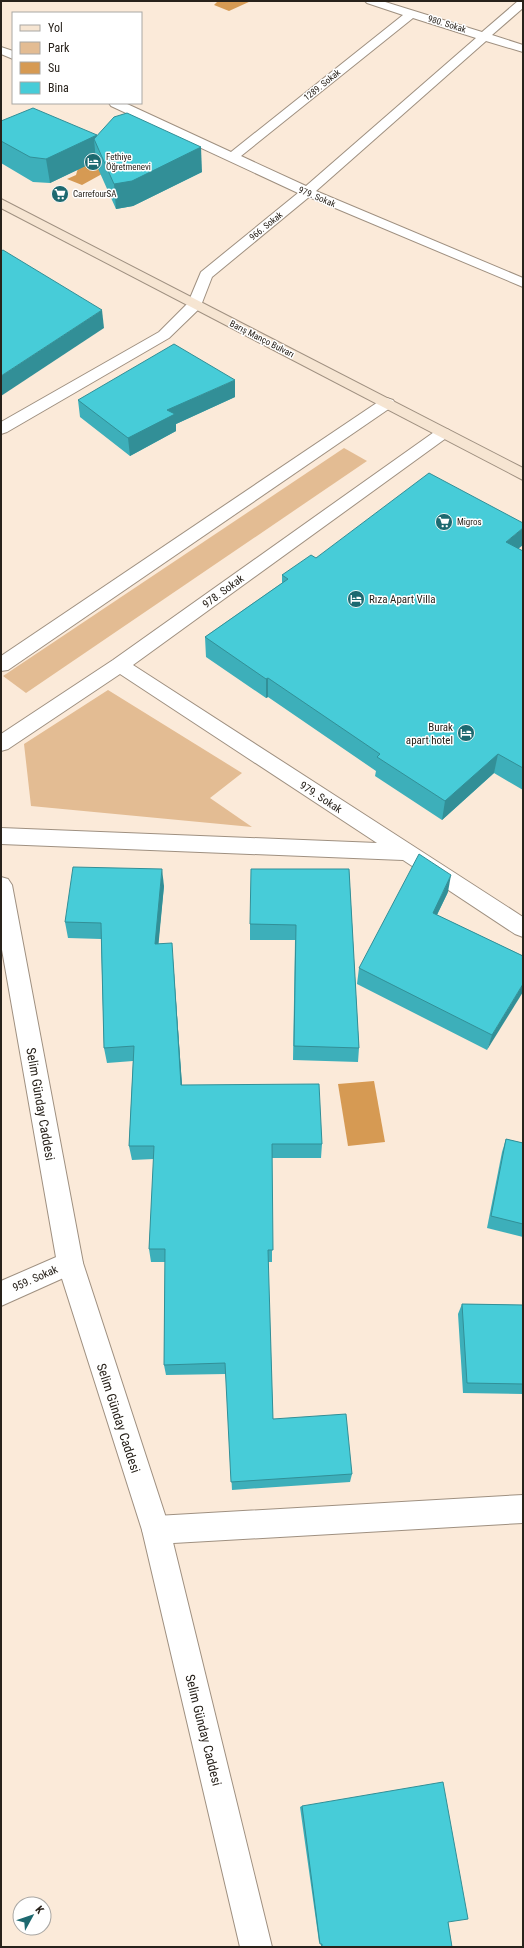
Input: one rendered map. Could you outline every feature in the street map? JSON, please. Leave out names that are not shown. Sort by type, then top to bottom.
[{"type":"main road","name":"Barış Manço Bulvarı","points":[[1,203],[523,475]]},
{"type":"street","name":"980. Sokak","points":[[371,1],[523,49]]},
{"type":"street","name":"966. Sokak","points":[[1,429],[164,335],[195,305],[206,275],[307,192],[523,2]]},
{"type":"street","name":"1289. Sokak","points":[[232,157],[412,13]]},
{"type":"street","points":[[1,50],[12,55]]},
{"type":"street","name":"979. Sokak","points":[[117,104],[307,192],[523,283]]},
{"type":"street","points":[[1,665],[387,403]]},
{"type":"street","name":"978. Sokak","points":[[1,744],[120,665],[443,433]]},
{"type":"street","name":"979. Sokak","points":[[120,665],[523,928]]},
{"type":"street","points":[[1,836],[406,852]]},
{"type":"street","name":"Selim Günday Caddesi","points":[[1,884],[70,1263],[156,1530],[256,1947]]},
{"type":"street","name":"959. Sokak","points":[[1,1294],[70,1263]]},
{"type":"street","points":[[156,1530],[523,1509]]},
{"type":"green space","points":[[344,448],[367,461],[26,693],[3,676]]},
{"type":"green space","points":[[108,690],[242,773],[210,798],[252,827],[31,806],[24,744]]},
{"type":"water","points":[[218,1],[251,1],[229,11],[214,5]]},
{"type":"water","points":[[83,151],[111,169],[82,185],[67,179],[76,175]]},
{"type":"water","points":[[374,1081],[385,1142],[348,1146],[338,1084]]},
{"type":"building","points":[[33,108],[97,135],[46,159],[30,157],[1,141],[1,121]]},
{"type":"building","points":[[127,113],[201,147],[132,181],[114,184],[94,139],[114,117]]},
{"type":"building","points":[[3,250],[102,310],[1,376],[1,251]]},
{"type":"building","points":[[174,344],[235,380],[167,410],[175,414],[128,438],[78,400]]},
{"type":"building","points":[[429,473],[523,523],[523,528],[506,542],[523,551],[523,768],[498,754],[445,801],[377,757],[380,754],[205,637],[288,579],[282,575],[311,555],[316,558]]},
{"type":"building","points":[[419,854],[451,875],[433,913],[523,956],[523,984],[492,1035],[359,968]]},
{"type":"building","points":[[73,867],[162,869],[155,944],[172,943],[181,1085],[319,1084],[322,1144],[272,1144],[273,1250],[268,1250],[273,1419],[346,1414],[352,1474],[231,1482],[225,1363],[164,1365],[165,1249],[149,1249],[154,1146],[129,1146],[134,1046],[104,1048],[101,923],[65,922]]},
{"type":"building","points":[[251,869],[349,869],[359,1048],[294,1046],[296,925],[250,924]]},
{"type":"building","points":[[506,1139],[523,1143],[523,1224],[491,1216]]},
{"type":"building","points":[[462,1304],[523,1305],[523,1384],[467,1383]]},
{"type":"building","points":[[443,1782],[468,1919],[448,1922],[452,1947],[322,1947],[322,1944],[320,1944],[302,1806]]},
{"type":"place","name":"Fethiye Öğretmenevi","points":[[93,162]]},
{"type":"place","name":"CarrefourSA","points":[[60,194]]},
{"type":"place","name":"Migros","points":[[444,522]]},
{"type":"place","name":"Rıza Apart Villa","points":[[356,599]]},
{"type":"place","name":"Burak apart hotel","points":[[466,733]]}]
